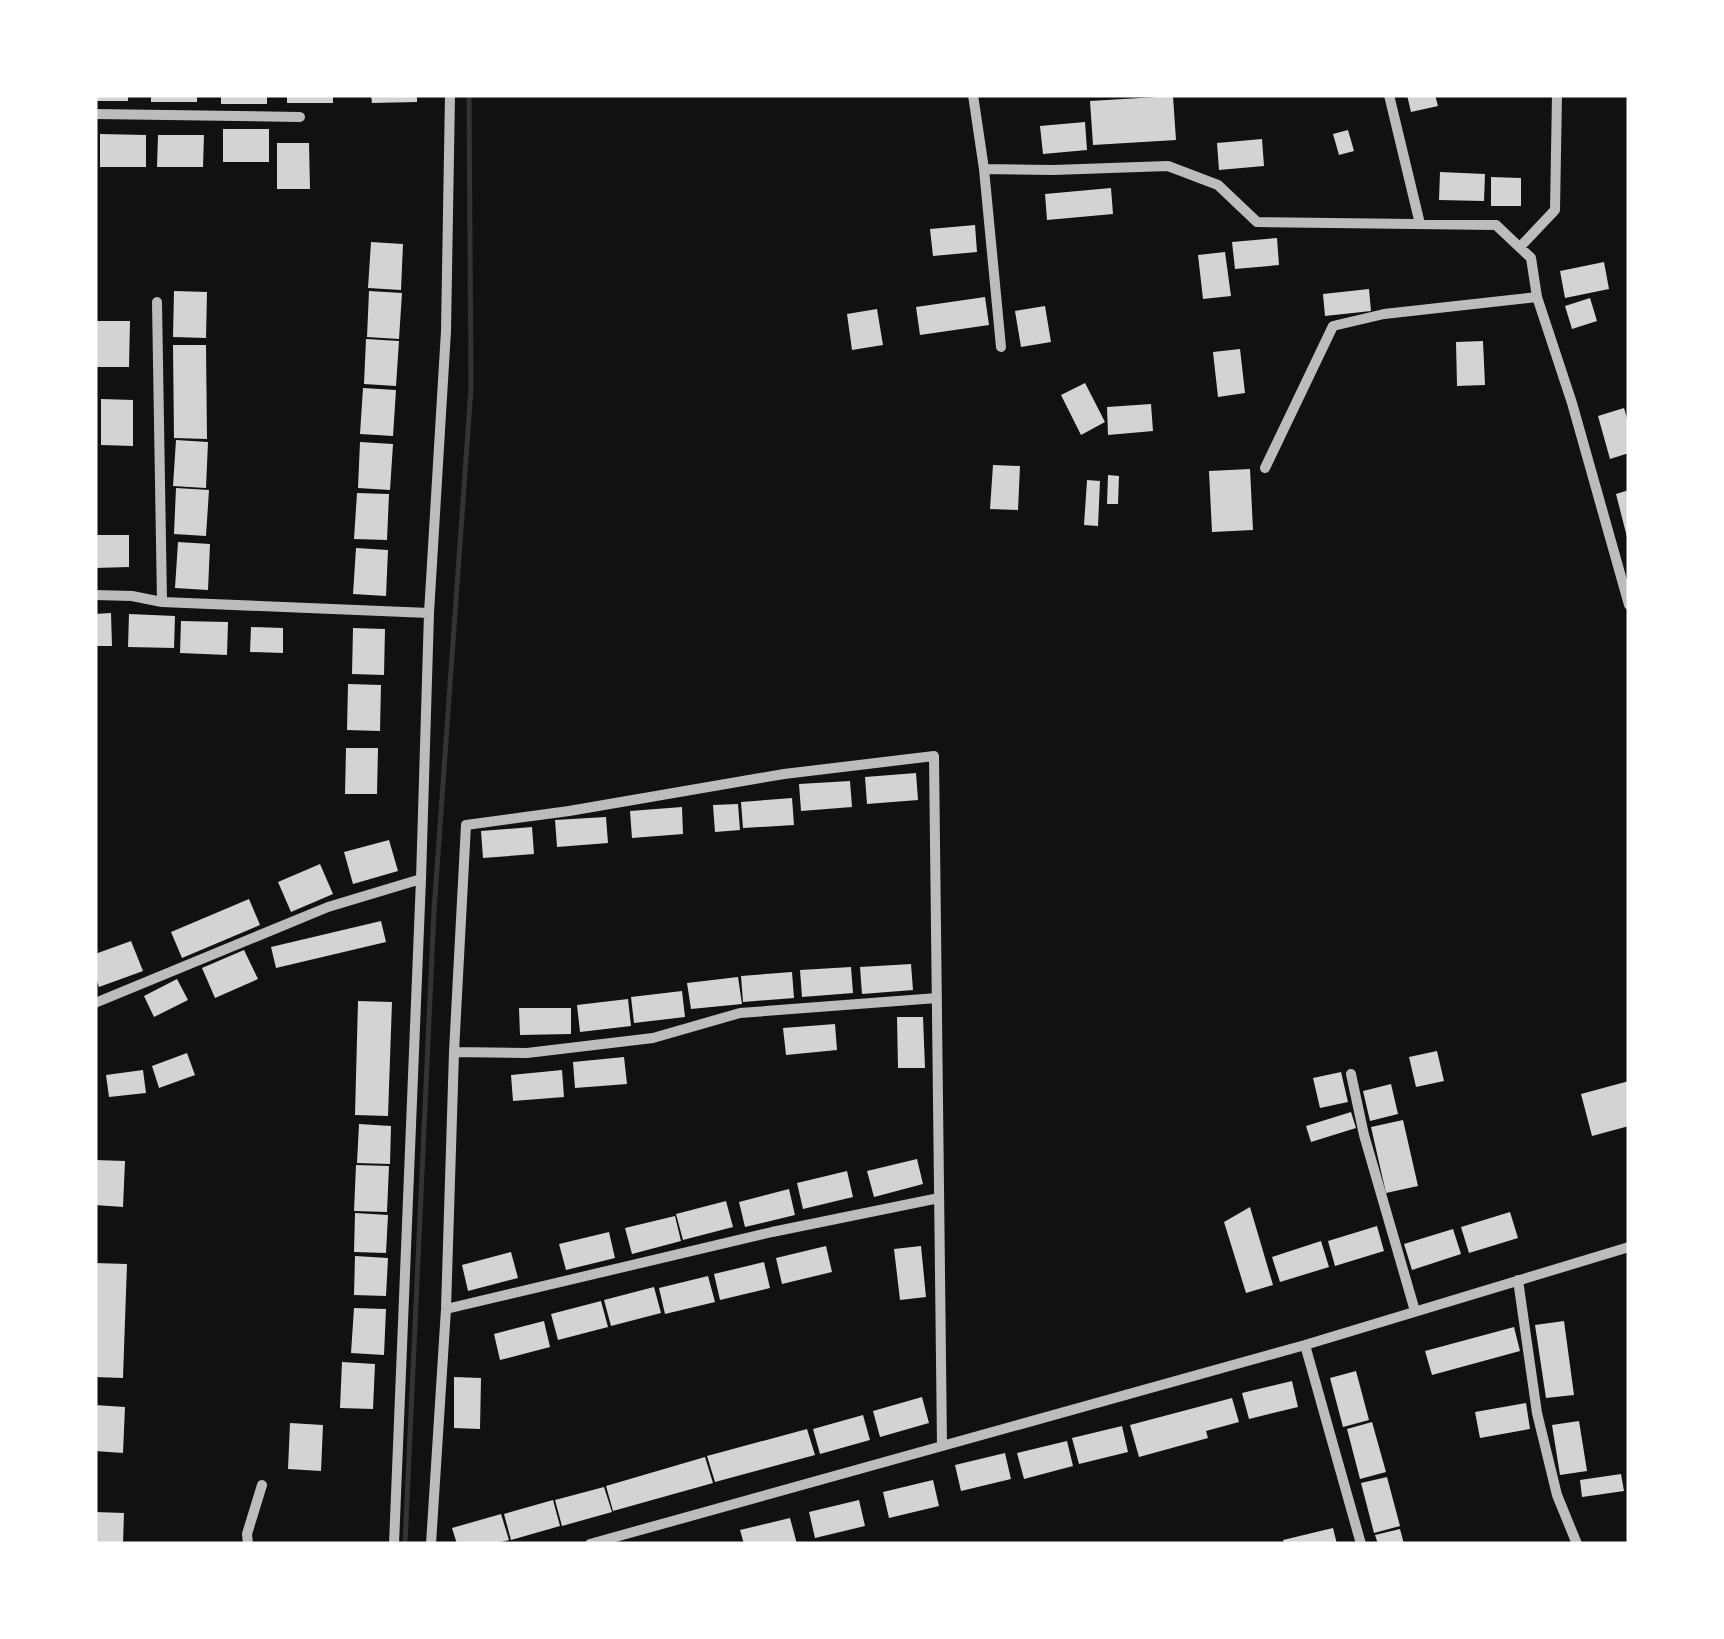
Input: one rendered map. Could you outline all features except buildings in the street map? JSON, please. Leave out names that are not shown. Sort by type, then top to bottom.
[{"type":"street","points":[[394,1544],[428,613],[446,331],[450,95]]},
{"type":"street","points":[[973,95],[1001,347]]},
{"type":"street","points":[[1389,95],[1420,224]]},
{"type":"street","points":[[1520,248],[1554,210],[1557,95]]},
{"type":"street","points":[[95,114],[300,117]]},
{"type":"street","points":[[984,170],[1168,166],[1218,185],[1257,222],[1496,226],[1531,258],[1538,297],[1629,605]]},
{"type":"street","points":[[1266,468],[1333,326],[1384,314],[1538,297]]},
{"type":"street","points":[[157,302],[162,602]]},
{"type":"street","points":[[95,595],[162,602],[428,613]]},
{"type":"street","points":[[431,1544],[446,1309],[466,825],[784,774],[934,756],[942,1446]]},
{"type":"street","points":[[95,1003],[328,907],[421,879]]},
{"type":"street","points":[[454,1052],[527,1053],[653,1038],[740,1013],[937,998]]},
{"type":"street","points":[[1350,1074],[1415,1311]]},
{"type":"street","points":[[446,1309],[772,1232],[939,1198]]},
{"type":"street","points":[[590,1544],[1305,1345],[1629,1247]]},
{"type":"street","points":[[1518,1280],[1537,1413],[1557,1495],[1576,1544]]},
{"type":"street","points":[[1305,1345],[1361,1544]]},
{"type":"street","points":[[248,1544],[262,1485]]},
{"type":"waterway","points":[[405,1544],[434,911],[471,388],[469,95]]}]
